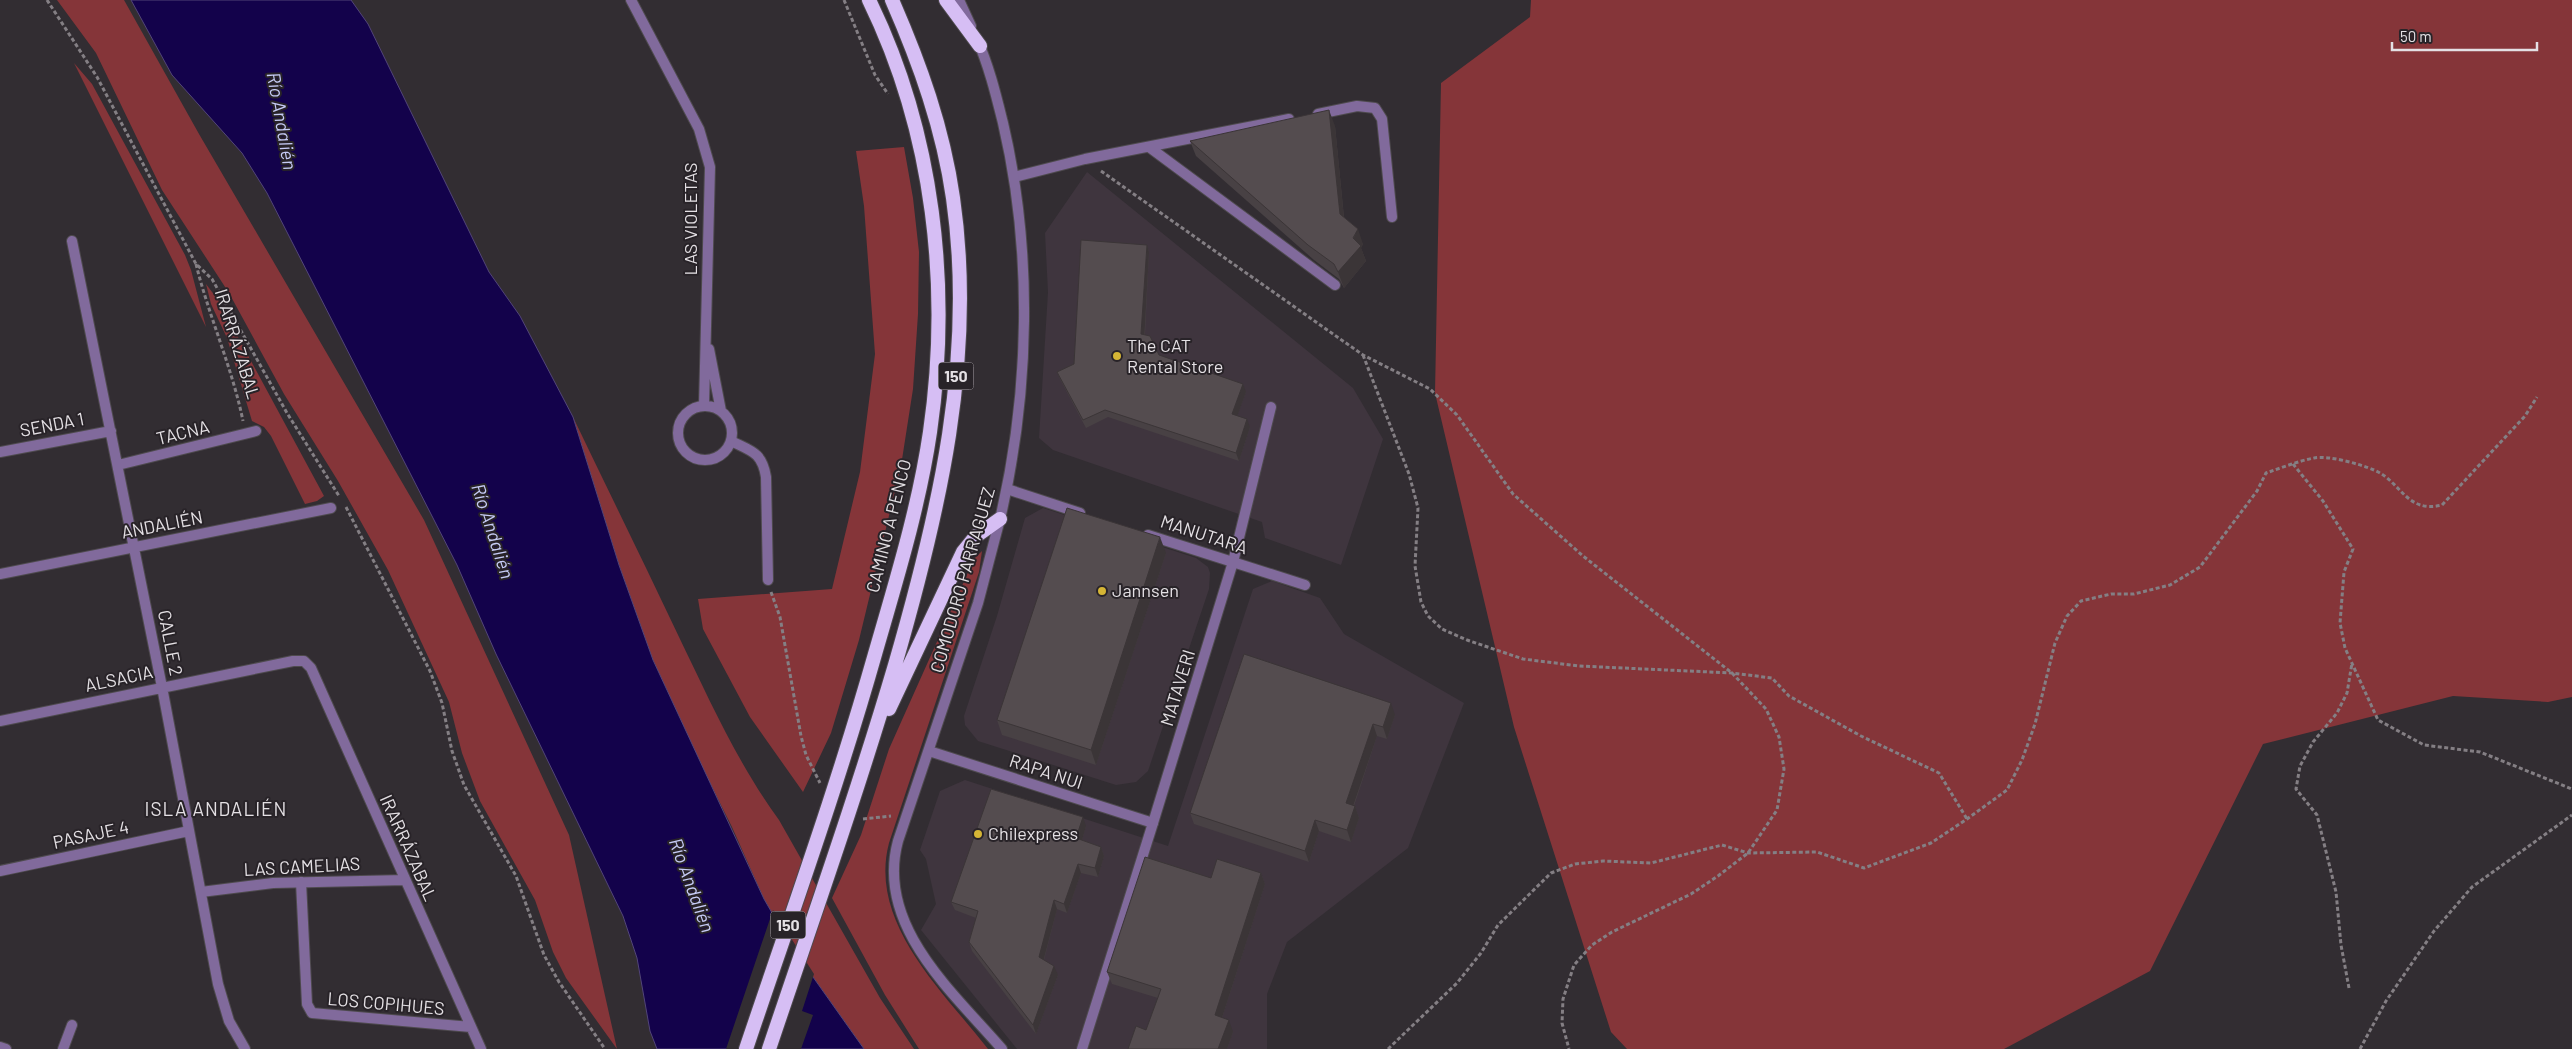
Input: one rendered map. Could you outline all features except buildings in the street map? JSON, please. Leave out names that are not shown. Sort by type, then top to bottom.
[{"type":"highway","name":"CAMINO A PENCO","points":[[746,1049],[852,738],[914,510],[930,434],[938,347],[936,259],[925,173],[905,90],[890,47],[869,0]]},
{"type":"highway","name":"150","points":[[769,1049],[852,819],[923,567],[938,506],[954,404],[958,349],[958,239],[946,158],[924,79],[892,0]]},
{"type":"highway","points":[[946,0],[980,46]]},
{"type":"highway","points":[[870,751],[963,552],[976,536],[1000,519]]},
{"type":"street","name":"LAS VIOLETAS","points":[[631,0],[699,129],[706,148],[710,167],[705,336]]},
{"type":"street","name":"COMODORO PARRAGUEZ","points":[[959,0],[980,46],[999,105],[1014,177],[1023,272],[1023,342],[1016,422],[1007,489],[1000,519],[978,603],[893,858],[893,876],[903,918],[909,934],[923,956],[1002,1049]]},
{"type":"street","points":[[1014,177],[1085,159],[1357,106],[1374,108],[1382,119],[1392,217]]},
{"type":"street","points":[[1149,147],[1335,285]]},
{"type":"street","name":"CALLE 2","points":[[72,241],[162,687],[222,1003],[244,1048]]},
{"type":"street","points":[[704,406],[705,336]]},
{"type":"street","points":[[705,336],[722,411],[730,422],[731,441],[725,450],[709,460],[697,459],[689,455],[681,446],[678,427],[683,416],[689,410],[704,406],[722,411]]},
{"type":"street","name":"MATAVERI","points":[[1082,1049],[1233,562],[1271,407]]},
{"type":"street","name":"SENDA 1","points":[[0,452],[111,431]]},
{"type":"street","name":"TACNA","points":[[118,466],[256,431]]},
{"type":"street","points":[[731,441],[756,453],[764,464],[766,476],[768,580]]},
{"type":"street","points":[[1007,489],[1094,517]]},
{"type":"street","name":"ANDALIÉN","points":[[0,574],[331,508]]},
{"type":"street","name":"MANUTARA","points":[[1140,532],[1305,585]]},
{"type":"street","name":"ALSACIA","points":[[0,721],[293,661],[304,661]]},
{"type":"street","name":"IRARRÁZABAL","points":[[304,661],[311,668],[481,1049]]},
{"type":"street","name":"RAPA NUI","points":[[929,751],[1153,823]]},
{"type":"street","name":"PASAJE 4","points":[[0,871],[189,831]]},
{"type":"street","name":"LAS CAMELIAS","points":[[201,892],[245,886],[301,882],[405,880]]},
{"type":"street","name":"LOS COPIHUES","points":[[301,882],[307,1004],[312,1013],[471,1027]]},
{"type":"street","points":[[63,1049],[72,1025]]},
{"type":"street","points":[[0,1047],[6,1049]]},
{"type":"path","points":[[844,0],[875,75],[890,97]]},
{"type":"path","points":[[1122,186],[1363,355],[1430,389],[1457,415],[1513,494],[1583,556],[1732,673],[1766,709],[1779,736],[1784,768],[1777,810],[1748,853],[1691,894],[1612,932],[1592,945],[1574,965],[1563,999],[1562,1023],[1569,1049]]},
{"type":"path","name":"IRARRÁZABAL","points":[[196,264],[206,302],[236,386],[245,434]]},
{"type":"path","points":[[1363,355],[1409,474],[1418,508],[1415,566],[1421,602],[1428,616],[1442,629],[1467,640],[1523,659],[1579,666],[1732,673],[1772,678],[1790,696],[1861,736],[1939,773],[1967,819]]},
{"type":"path","points":[[1388,1049],[1457,983],[1481,953],[1498,925],[1551,873],[1575,864],[1594,862],[1651,863],[1722,845],[1748,853],[1817,852],[1864,868],[1931,843],[2007,790],[2022,760],[2035,724],[2055,643],[2067,616],[2081,601],[2111,594],[2134,594],[2170,585],[2200,567],[2257,491],[2266,473],[2315,458],[2344,461],[2376,470],[2415,503],[2430,508],[2442,505],[2525,416],[2537,397]]},
{"type":"path","points":[[2293,464],[2323,501],[2352,549],[2344,572],[2340,623],[2345,648],[2378,720],[2424,745],[2480,752],[2572,789]]},
{"type":"path","points":[[768,580],[780,617],[806,756],[830,801]]},
{"type":"path","points":[[2349,988],[2341,945],[2336,892],[2317,815],[2296,789],[2300,766],[2313,742],[2337,713],[2347,693],[2352,663]]},
{"type":"path","points":[[2360,1049],[2386,1001],[2434,931],[2472,887],[2572,815]]},
{"type":"path","points":[[852,819],[892,816]]},
{"type":"shaded area","points":[[57,0],[124,0],[199,134],[424,520],[569,835],[617,1049],[566,978],[553,952],[535,900],[480,801],[462,753],[449,702],[388,570],[338,481],[284,394],[229,293],[162,190],[96,53]]},
{"type":"shaded area","points":[[1531,0],[2572,0],[2572,697],[2548,702],[2453,696],[2263,744],[2150,971],[2004,1049],[1627,1049],[1611,1032],[1514,727],[1435,393],[1441,83],[1530,17]]},
{"type":"shaded area","points":[[74,63],[92,84],[185,255],[191,270],[206,327]]},
{"type":"shaded area","points":[[904,147],[913,198],[919,252],[918,314],[913,389],[901,466],[859,640],[831,733],[803,792],[750,717],[703,629],[698,599],[832,589],[860,472],[875,354],[864,206],[856,151]]},
{"type":"shaded area","points":[[1087,172],[1353,388],[1383,439],[1341,565],[1265,538],[1262,522],[1053,450],[1039,438],[1048,292],[1045,233]]},
{"type":"shaded area","points":[[206,284],[218,300],[324,496],[317,501],[305,504],[271,436],[264,427],[252,421],[227,338],[211,304]]},
{"type":"shaded area","points":[[573,417],[737,754],[779,820],[880,998],[914,1049],[864,1049],[791,946],[764,899],[653,660],[619,565]]},
{"type":"shaded area","points":[[1043,508],[1196,558],[1208,567],[1210,573],[1209,589],[1148,771],[1136,782],[1116,785],[978,741],[965,725],[964,716],[997,616],[1025,518]]},
{"type":"shaded area","points":[[982,551],[979,572],[889,843],[885,872],[889,901],[899,928],[914,954],[931,979],[988,1049],[919,1049],[885,995],[832,898],[861,835],[889,749],[974,559]]},
{"type":"shaded area","points":[[1272,581],[1320,598],[1344,634],[1464,703],[1408,848],[1287,942],[1267,994],[1267,1049],[1017,1049],[921,930],[936,904],[926,859],[920,850],[940,791],[965,780],[1168,846],[1253,589]]},
{"type":"water","name":"Río Andalién","points":[[131,0],[351,0],[368,24],[489,272],[520,316],[573,417],[619,565],[653,660],[764,899],[791,946],[864,1049],[657,1049],[650,1031],[637,958],[623,916],[496,654],[457,565],[267,193],[242,153],[172,75]]},
{"type":"pier","points":[[773,910],[814,974],[802,1011],[813,1015],[801,1049],[726,1049]]},
{"type":"place","name":"The CAT Rental Store","points":[[1117,356]]},
{"type":"place","name":"Jannsen","points":[[1102,591]]},
{"type":"place","name":"Chilexpress","points":[[978,834]]},
{"type":"district","name":"ISLA ANDALIÉN","points":[[216,809]]}]
